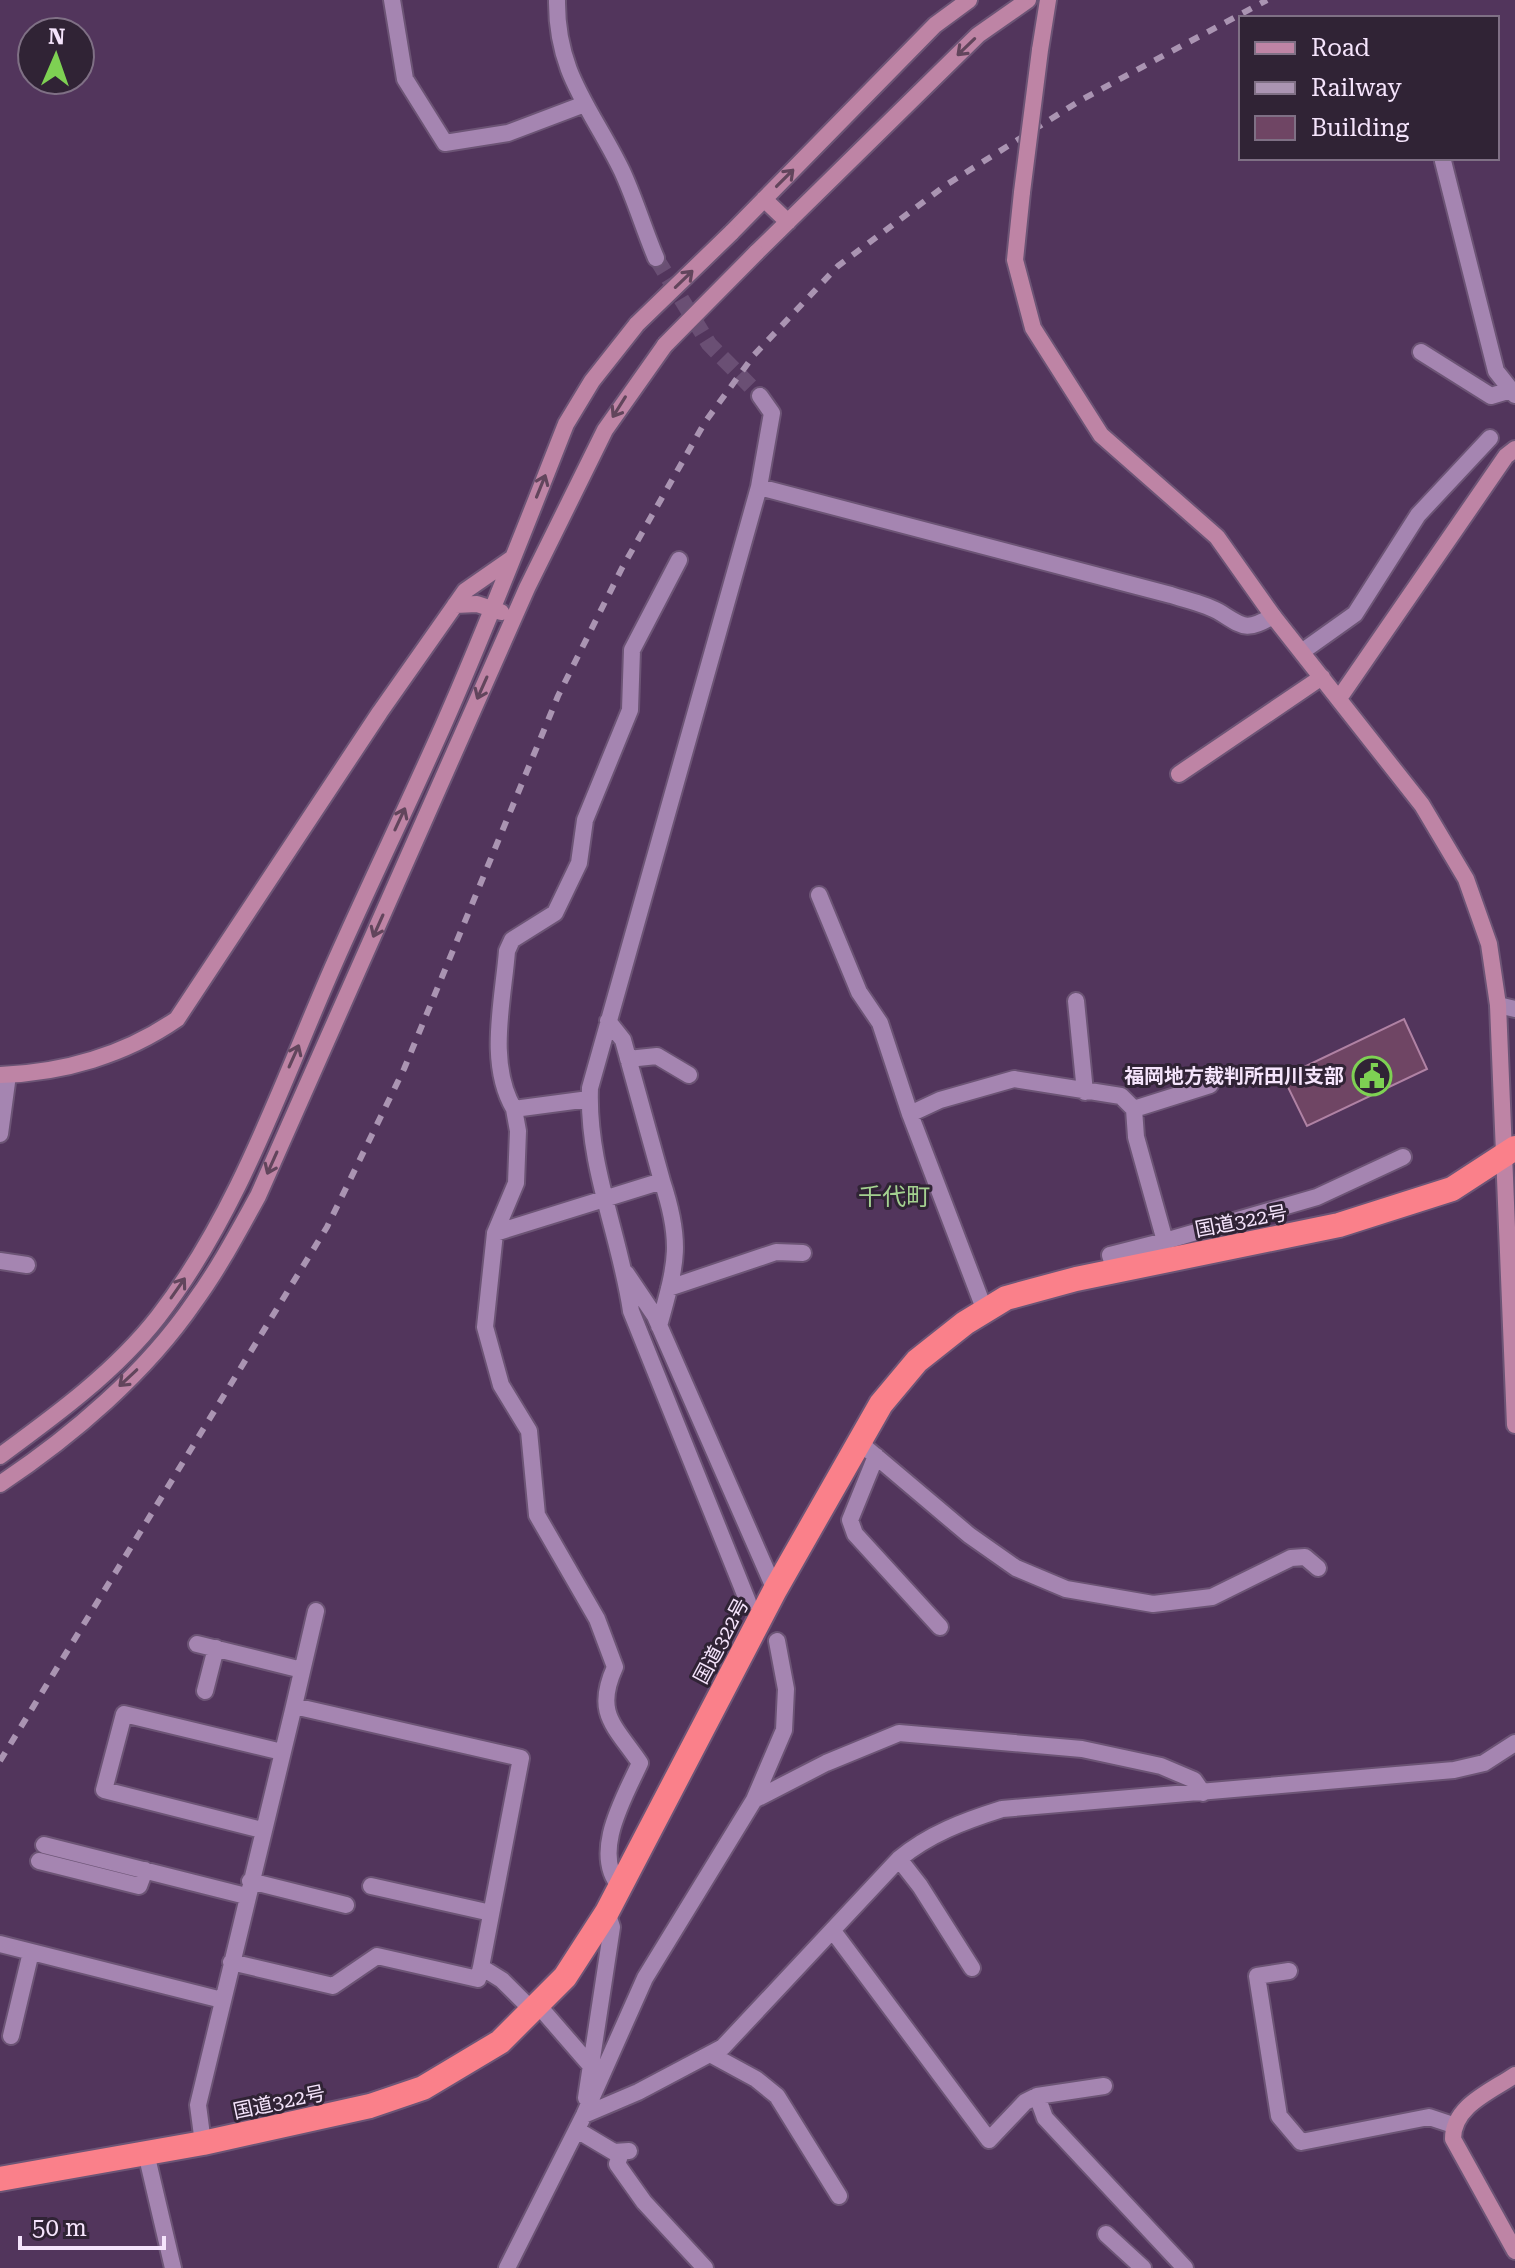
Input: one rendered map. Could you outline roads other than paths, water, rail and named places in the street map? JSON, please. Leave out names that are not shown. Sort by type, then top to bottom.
[{"type":"highway","name":"国道322号","points":[[0,2179],[203,2143],[370,2106],[423,2088],[500,2042],[565,1977],[607,1912],[775,1590],[868,1449],[881,1404],[917,1361],[1006,1298],[1115,1271],[1339,1225],[1452,1189],[1510,1152]]},
{"type":"street","points":[[392,0],[405,79],[445,143],[508,133],[582,105]]},
{"type":"street","points":[[557,0],[562,55],[582,105],[621,171],[656,258]]},
{"type":"street","points":[[0,1456],[58,1413],[121,1358],[157,1317],[202,1252],[235,1194],[493,608],[566,424],[592,381],[637,324],[935,25],[969,0]]},
{"type":"street","points":[[0,1484],[38,1458],[145,1362],[194,1304],[258,1196],[514,616],[605,430],[665,345],[978,35],[1028,0]]},
{"type":"street","points":[[1048,0],[1015,260],[1033,328],[1101,435],[1217,537],[1273,616],[1340,697],[1422,805],[1466,879],[1489,944],[1507,1007],[1515,1425]]},
{"type":"street","points":[[1421,352],[1491,396],[1513,392],[1496,371],[1443,161]]},
{"type":"street","points":[[764,199],[788,222]]},
{"type":"street","points":[[748,1602],[631,1311],[625,1272],[604,1200],[589,1128],[589,1099],[608,1021],[759,487],[772,413],[760,396]]},
{"type":"street","points":[[1303,651],[1355,614],[1418,515],[1490,438]]},
{"type":"street","points":[[1340,697],[1506,456],[1515,449]]},
{"type":"street","points":[[759,487],[1171,595],[1219,612],[1241,626],[1254,627],[1273,616]]},
{"type":"street","points":[[0,1134],[4,1075],[94,1061],[143,1043],[177,1019],[380,712],[455,605],[475,582],[513,559]]},
{"type":"street","points":[[620,1887],[609,1875],[615,1816],[640,1763],[609,1718],[603,1693],[615,1667],[597,1619],[537,1515],[529,1431],[501,1385],[485,1327],[495,1233],[516,1183],[518,1131],[514,1109],[501,1088],[499,1057],[507,951],[512,940],[555,913],[579,863],[585,820],[630,710],[632,650],[679,560]]},
{"type":"street","points":[[455,605],[477,604],[514,616]]},
{"type":"street","points":[[1179,774],[1322,677]]},
{"type":"street","points":[[819,895],[859,992],[880,1023],[910,1114],[985,1311]]},
{"type":"street","points":[[1076,1001],[1085,1092]]},
{"type":"street","points":[[608,1021],[623,1040],[676,1222],[678,1256],[659,1326]]},
{"type":"street","points":[[628,1059],[657,1056],[689,1075]]},
{"type":"street","points":[[910,1114],[940,1100],[1014,1079],[1037,1080],[1085,1092],[1121,1096],[1134,1109],[1136,1137],[1165,1241]]},
{"type":"street","points":[[1134,1109],[1210,1085]]},
{"type":"street","points":[[275,1099],[299,1105]]},
{"type":"street","points":[[514,1109],[589,1099]]},
{"type":"street","points":[[1115,1271],[1110,1255],[1317,1197],[1403,1157]]},
{"type":"street","points":[[495,1233],[662,1181]]},
{"type":"street","points":[[669,1288],[776,1252],[803,1253]]},
{"type":"street","points":[[0,1261],[27,1265]]},
{"type":"street","points":[[625,1272],[659,1326],[775,1590]]},
{"type":"street","points":[[940,1627],[855,1534],[850,1520],[868,1449],[969,1535],[1004,1560],[1066,1589],[1153,1604],[1212,1597],[1291,1558],[1305,1557],[1318,1568]]},
{"type":"street","points":[[203,2143],[198,2105],[316,1611]]},
{"type":"street","points":[[507,2268],[580,2123],[645,1978],[754,1800],[784,1730],[786,1689],[777,1641]]},
{"type":"street","points":[[197,1644],[302,1670]]},
{"type":"street","points":[[205,1691],[216,1648]]},
{"type":"street","points":[[231,1962],[333,1986],[377,1956],[478,1979],[481,1967],[521,1758],[294,1706]]},
{"type":"street","points":[[262,1830],[104,1790],[124,1714],[282,1752]]},
{"type":"street","points":[[754,1800],[826,1763],[899,1733],[1082,1749],[1161,1766],[1194,1780],[1203,1793]]},
{"type":"street","points":[[580,2123],[723,2047],[899,1859],[921,1841],[1002,1809],[1454,1770],[1484,1763],[1515,1743]]},
{"type":"street","points":[[41,1853],[346,1905]]},
{"type":"street","points":[[899,1859],[920,1886],[972,1968]]},
{"type":"street","points":[[371,1886],[491,1913]]},
{"type":"street","points":[[580,2123],[612,1927],[607,1912]]},
{"type":"street","points":[[833,1931],[989,2140],[1025,2102],[1037,2096],[1104,2086]]},
{"type":"street","points":[[0,1944],[222,2000]]},
{"type":"street","points":[[11,2036],[31,1952]]},
{"type":"street","points":[[481,1967],[535,2007],[590,2065]]},
{"type":"street","points":[[1289,1971],[1257,1976],[1279,2116],[1290,2133],[1301,2142],[1429,2117],[1453,2125]]},
{"type":"street","points":[[710,2054],[756,2079],[777,2096],[839,2196]]},
{"type":"street","points":[[1515,2075],[1460,2112],[1453,2125],[1453,2139],[1515,2251]]},
{"type":"street","points":[[1037,2096],[1045,2118],[1185,2268]]},
{"type":"street","points":[[580,2123],[626,2152],[617,2164],[644,2202],[705,2268]]},
{"type":"street","points":[[146,2153],[173,2268]]},
{"type":"street","points":[[1106,2234],[1143,2268]]},
{"type":"tunnel","points":[[656,258],[709,344],[760,396]]},
{"type":"railway","points":[[0,1761],[327,1227],[404,1069],[558,696],[622,568],[705,422],[754,355],[838,266],[946,185],[1081,100],[1267,0]]},
{"type":"place","name":"福岡地方裁判所田川支部","points":[[1372,1076]]},
{"type":"district","name":"千代町","points":[[894,1197]]}]
